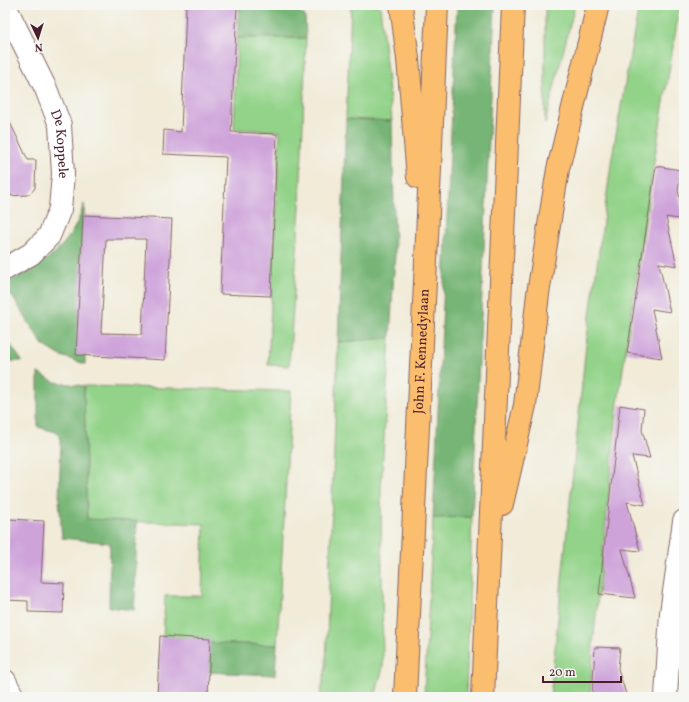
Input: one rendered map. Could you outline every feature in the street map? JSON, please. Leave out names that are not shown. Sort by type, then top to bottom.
[{"type":"main road","points":[[401,5],[408,59],[426,261]]},
{"type":"main road","name":"John F. Kennedylaan","points":[[404,697],[426,261],[437,5]]},
{"type":"main road","points":[[483,697],[513,5]]},
{"type":"main road","points":[[490,557],[525,405],[538,294],[558,169],[598,5]]},
{"type":"street","name":"De Koppele","points":[[5,6],[46,89],[60,126],[63,174],[60,209],[48,236],[31,254],[5,269]]},
{"type":"street","points":[[666,697],[671,613],[684,521]]},
{"type":"street","points":[[5,681],[13,697]]},
{"type":"green space","points":[[239,5],[290,5],[305,16],[306,38],[237,38]]},
{"type":"green space","points":[[351,5],[380,5],[392,121],[346,119]]},
{"type":"green space","points":[[457,5],[495,5],[472,517],[433,518]]},
{"type":"green space","points":[[545,5],[575,5],[545,124]]},
{"type":"green space","points":[[639,5],[680,5],[654,162],[618,402],[593,644],[590,697],[550,697],[586,345],[612,157]]},
{"type":"green space","points":[[237,38],[306,38],[300,207],[289,366],[268,365],[280,131],[234,129]]},
{"type":"green space","points":[[346,119],[392,121],[395,254],[390,338],[338,342]]},
{"type":"green space","points":[[84,204],[85,364],[61,356],[43,345],[5,285],[44,261],[64,244],[72,233]]},
{"type":"green space","points":[[5,337],[22,361],[5,361]]},
{"type":"green space","points":[[390,338],[381,489],[383,667],[375,697],[320,697],[326,665],[338,342]]},
{"type":"green space","points":[[38,373],[55,382],[84,386],[87,519],[137,521],[134,610],[109,607],[110,543],[62,538],[59,500],[61,439],[56,432],[38,427]]},
{"type":"green space","points":[[84,386],[291,391],[277,645],[163,642],[165,596],[202,596],[204,524],[87,520]]},
{"type":"green space","points":[[472,517],[466,697],[424,697],[433,518]]},
{"type":"green space","points":[[206,643],[277,645],[275,675],[204,672]]},
{"type":"building","points":[[186,6],[237,7],[231,132],[277,134],[271,296],[220,294],[226,157],[163,154],[164,130],[181,132]]},
{"type":"building","points":[[5,112],[28,160],[36,160],[35,188],[27,195],[5,196]]},
{"type":"building","points":[[656,166],[681,170],[678,190],[684,220],[666,217],[677,266],[659,263],[670,312],[652,309],[662,358],[627,353]]},
{"type":"building","points":[[83,215],[172,219],[165,360],[76,355]],"holes":[[[106,239],[146,239],[142,334],[101,333]]]},
{"type":"building","points":[[620,405],[644,409],[642,430],[650,458],[632,456],[645,505],[627,502],[640,551],[622,549],[635,598],[599,594]]},
{"type":"building","points":[[9,519],[44,521],[41,582],[64,583],[63,613],[28,612],[28,601],[5,600]]},
{"type":"building","points":[[160,636],[210,639],[208,697],[157,697]]},
{"type":"building","points":[[595,647],[620,648],[618,669],[627,697],[592,697]]}]
